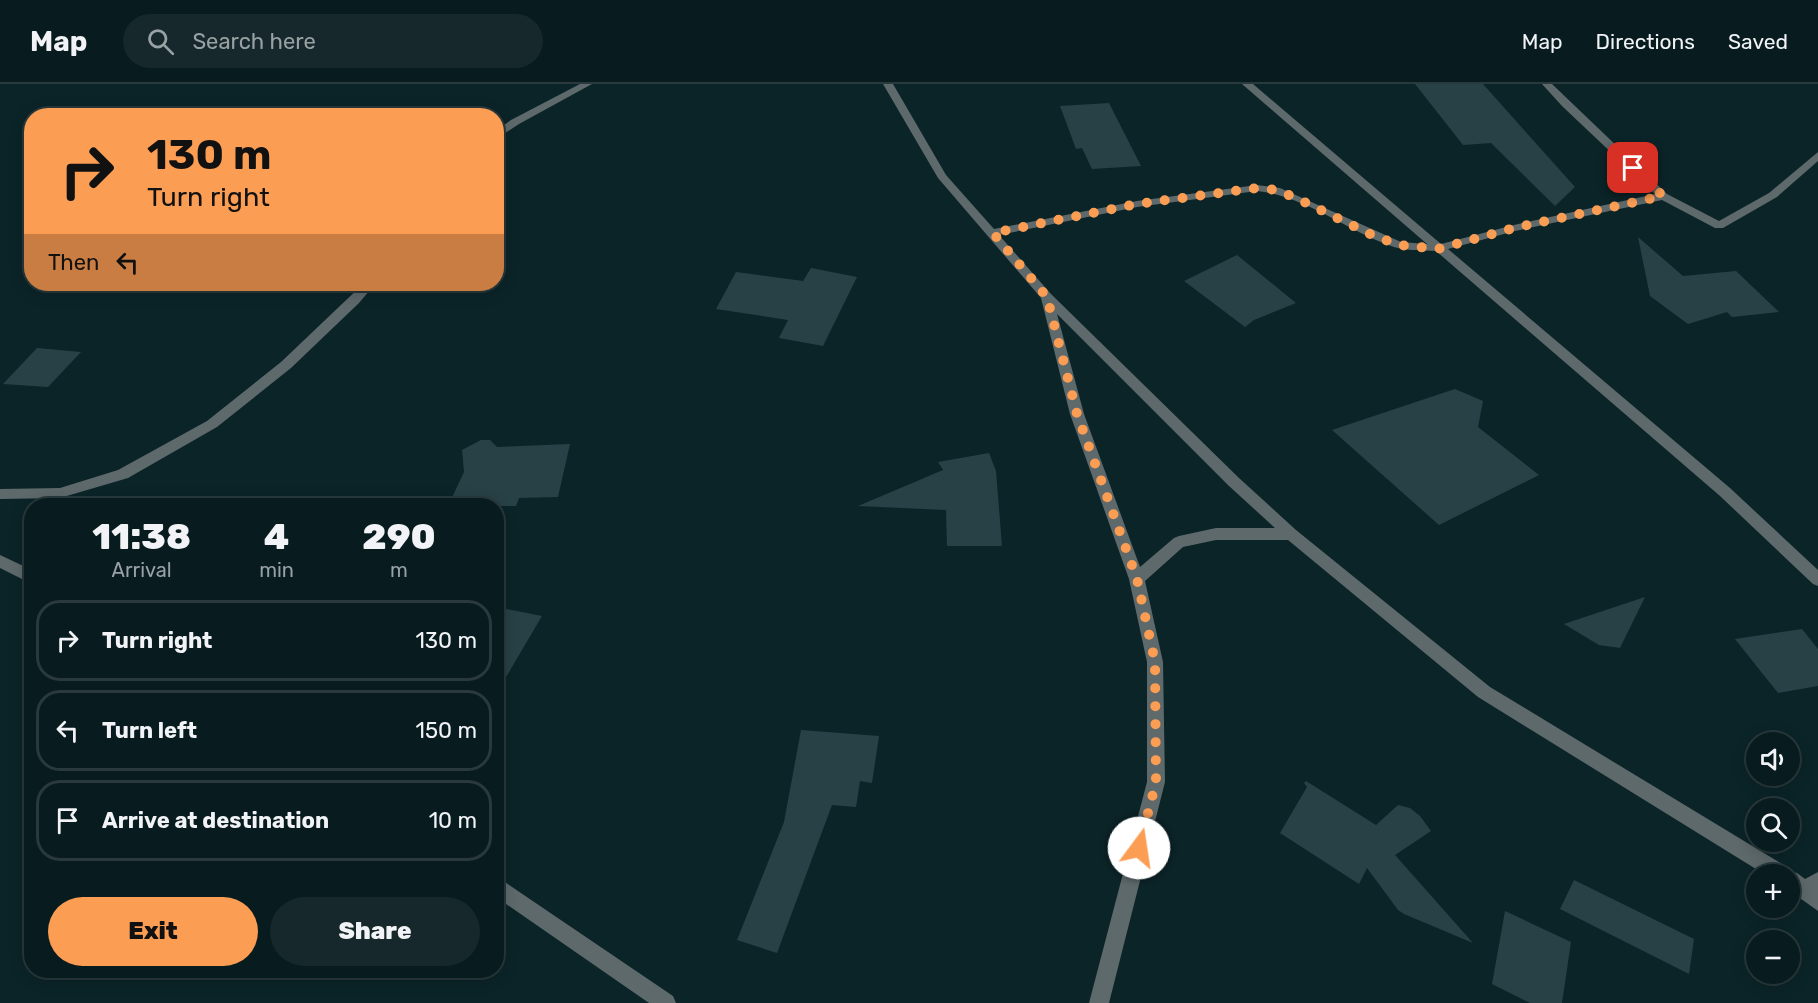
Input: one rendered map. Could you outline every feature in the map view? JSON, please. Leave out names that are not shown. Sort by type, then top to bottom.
[{"type":"street","points":[[504,130],[587,84]]},
{"type":"street","points":[[888,84],[942,176],[1047,297],[1234,482],[1291,534],[1484,692],[1764,864]]},
{"type":"street","points":[[1247,84],[1725,492],[1818,580]]},
{"type":"street","points":[[1547,84],[1565,104],[1663,196],[1719,226],[1773,195],[1818,155]]},
{"type":"street","points":[[993,233],[1137,204],[1257,188],[1276,190],[1296,198],[1398,245],[1438,249],[1514,228],[1663,196]]},
{"type":"street","points":[[0,494],[60,493],[123,474],[212,424],[286,365],[363,291]]},
{"type":"street","points":[[1047,297],[1077,414],[1137,579],[1155,662],[1156,782],[1099,1003]]},
{"type":"street","points":[[1137,579],[1179,542],[1216,534],[1291,534]]},
{"type":"street","points":[[0,561],[24,574]]},
{"type":"street","points":[[504,891],[666,1003]]},
{"type":"building","points":[[1415,84],[1483,84],[1575,187],[1555,206],[1491,143],[1463,145]]},
{"type":"building","points":[[1109,103],[1141,166],[1092,169],[1082,148],[1076,149],[1060,106]]},
{"type":"building","points":[[1638,237],[1683,276],[1736,271],[1779,312],[1732,317],[1727,312],[1688,324],[1650,296]]},
{"type":"building","points":[[1237,255],[1296,303],[1254,320],[1245,327],[1184,281]]},
{"type":"building","points":[[811,268],[857,277],[823,346],[779,338],[788,320],[716,309],[736,272],[803,281]]},
{"type":"building","points":[[37,348],[81,352],[48,387],[3,384]]},
{"type":"building","points":[[1455,389],[1483,401],[1478,427],[1539,475],[1439,525],[1332,430]]},
{"type":"building","points":[[481,440],[490,440],[497,447],[570,444],[558,497],[519,498],[516,506],[504,506],[504,498],[452,498],[464,472],[462,450]]},
{"type":"building","points":[[989,453],[996,471],[1002,546],[947,546],[946,510],[858,506],[943,470],[938,462]]},
{"type":"building","points":[[1645,597],[1620,648],[1599,645],[1564,624]]},
{"type":"building","points":[[504,609],[542,616],[504,680]]},
{"type":"building","points":[[1802,629],[1818,649],[1818,686],[1778,693],[1735,639]]},
{"type":"building","points":[[801,730],[879,736],[872,783],[860,781],[856,807],[832,805],[777,953],[737,940],[784,822]]},
{"type":"building","points":[[1306,781],[1376,825],[1398,805],[1410,808],[1420,816],[1431,831],[1395,855],[1473,943],[1398,910],[1367,868],[1359,884],[1280,833],[1307,787],[1304,783]]},
{"type":"building","points":[[1574,880],[1694,939],[1689,974],[1560,909]]},
{"type":"building","points":[[1505,911],[1571,942],[1562,1003],[1530,1003],[1492,984]]},
{"type":"route","points":[[1139,848],[1156,782],[1155,662],[1137,579],[1077,414],[1047,297],[993,233],[1137,204],[1257,188],[1276,190],[1296,198],[1398,245],[1438,249],[1514,228],[1663,196],[1633,168]]}]
